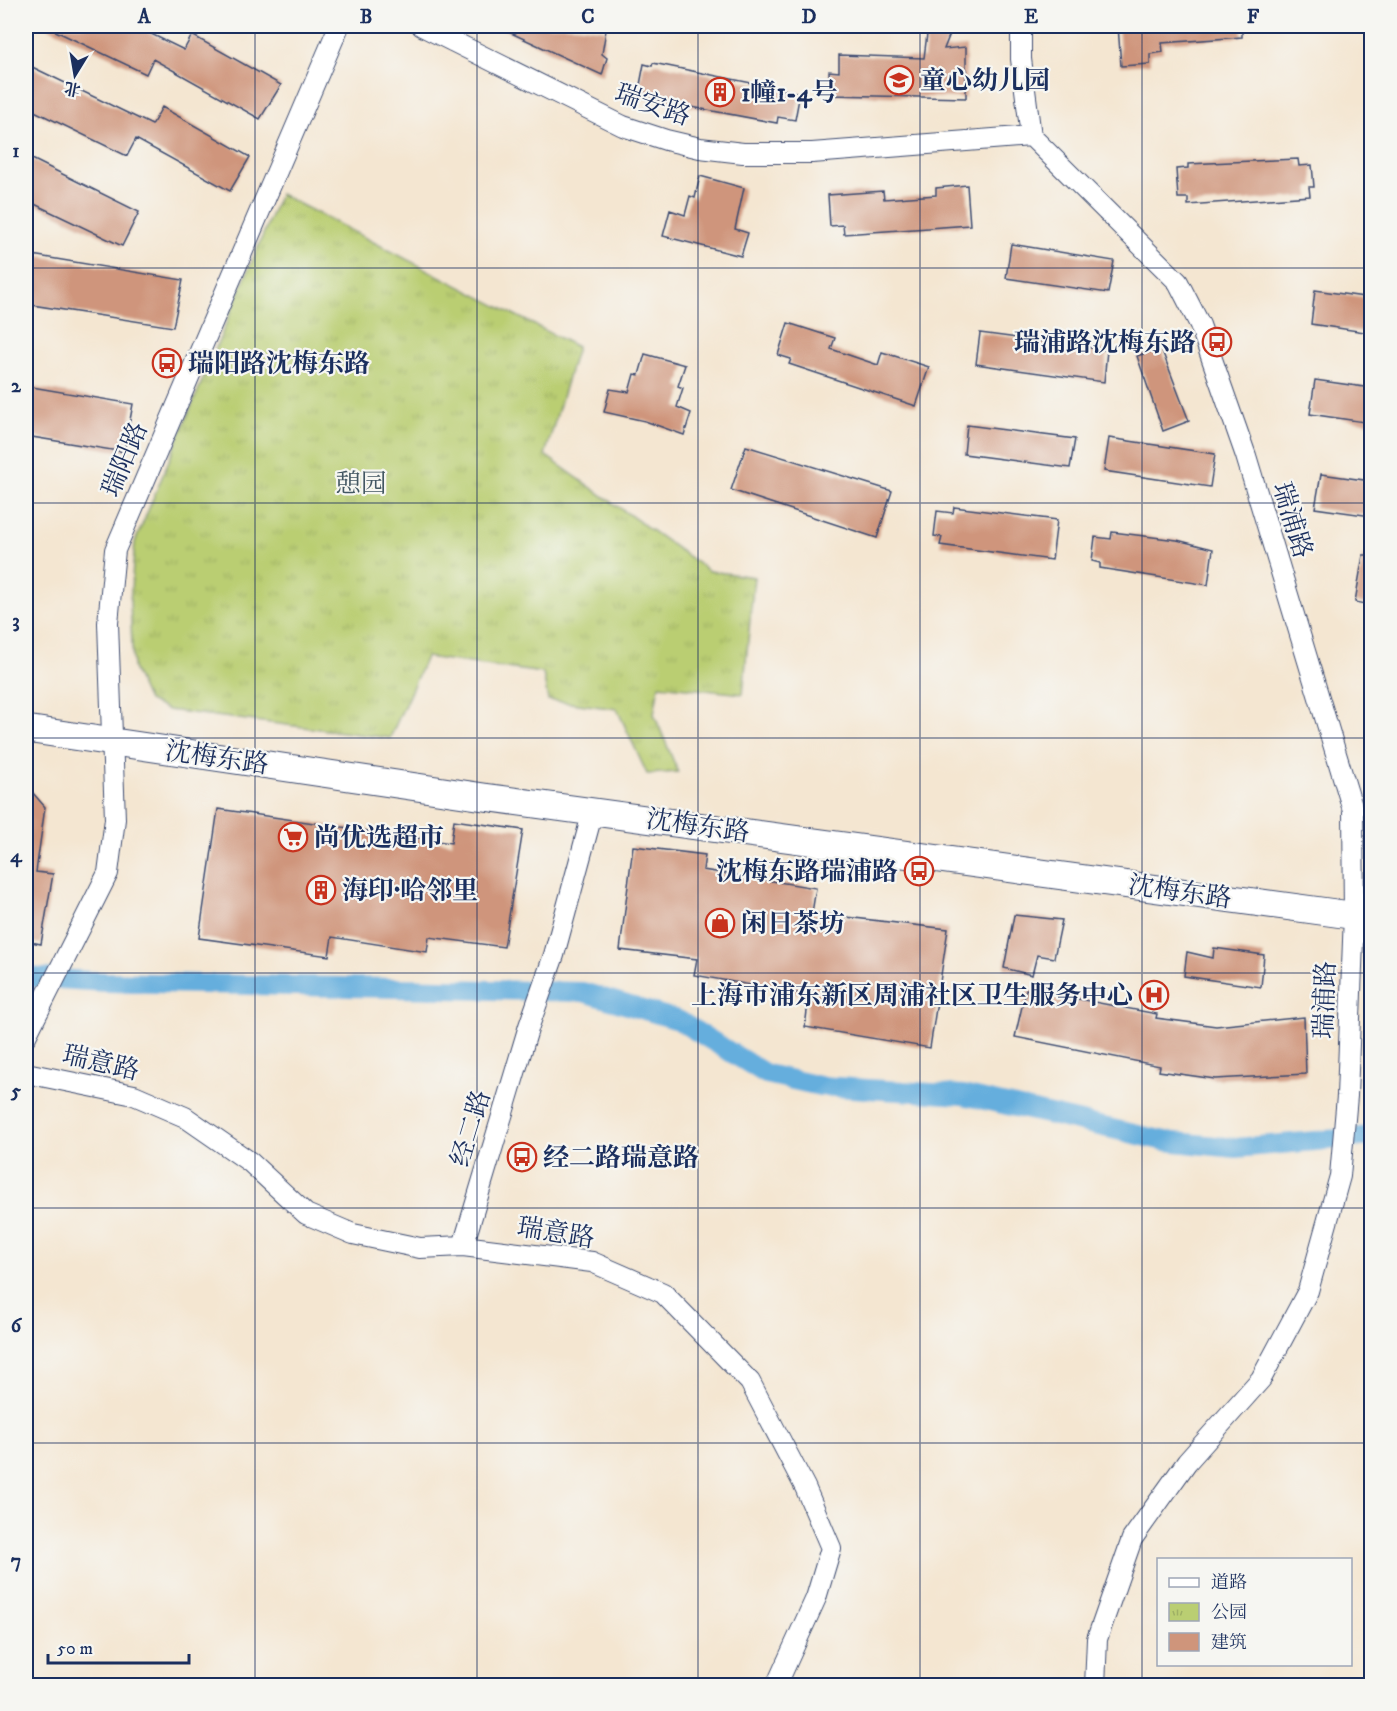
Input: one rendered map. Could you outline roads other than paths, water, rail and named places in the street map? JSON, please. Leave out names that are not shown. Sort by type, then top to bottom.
[{"type":"street","name":"瑞阳路","points":[[27,1033],[108,873],[115,819],[108,623],[115,550],[339,26]]},
{"type":"street","name":"瑞安路","points":[[422,26],[623,126],[666,141],[700,148],[743,153],[812,153],[1031,136]]},
{"type":"street","points":[[1021,26],[1021,59],[1031,136]]},
{"type":"street","name":"瑞浦路","points":[[1031,136],[1178,282],[1200,324],[1246,456],[1353,810],[1363,916],[1340,1176],[1308,1291],[1261,1379],[1187,1462],[1132,1539],[1097,1638],[1095,1686]]},
{"type":"street","name":"沈梅东路","points":[[26,729],[592,811],[1363,916]]},
{"type":"street","name":"经二路","points":[[463,1246],[529,1026],[554,955],[592,811]]},
{"type":"street","name":"瑞意路","points":[[26,1073],[134,1095],[185,1117],[250,1162],[306,1214],[353,1234],[420,1248],[463,1246],[592,1262],[663,1293],[750,1382],[805,1487],[831,1548],[816,1598],[776,1686]]},
{"type":"waterway","points":[[26,977],[106,982],[583,992],[678,1020],[766,1074],[820,1086],[963,1095],[1165,1141],[1236,1148],[1372,1136]]},
{"type":"place","name":"童心幼儿园","points":[[899,80]]},
{"type":"place","name":"1幢1-4号","points":[[720,92]]},
{"type":"place","name":"瑞浦路沈梅东路","points":[[1217,342]]},
{"type":"place","name":"瑞阳路沈梅东路","points":[[167,363]]},
{"type":"place","name":"尚优选超市","points":[[293,837]]},
{"type":"place","name":"沈梅东路瑞浦路","points":[[919,871]]},
{"type":"place","name":"海印·哈邻里","points":[[321,890]]},
{"type":"place","name":"闲日茶坊","points":[[720,923]]},
{"type":"place","name":"上海市浦东新区周浦社区卫生服务中心","points":[[1154,995]]},
{"type":"place","name":"经二路瑞意路","points":[[522,1157]]},
{"type":"park label","name":"憩园","points":[[361,483]]}]
